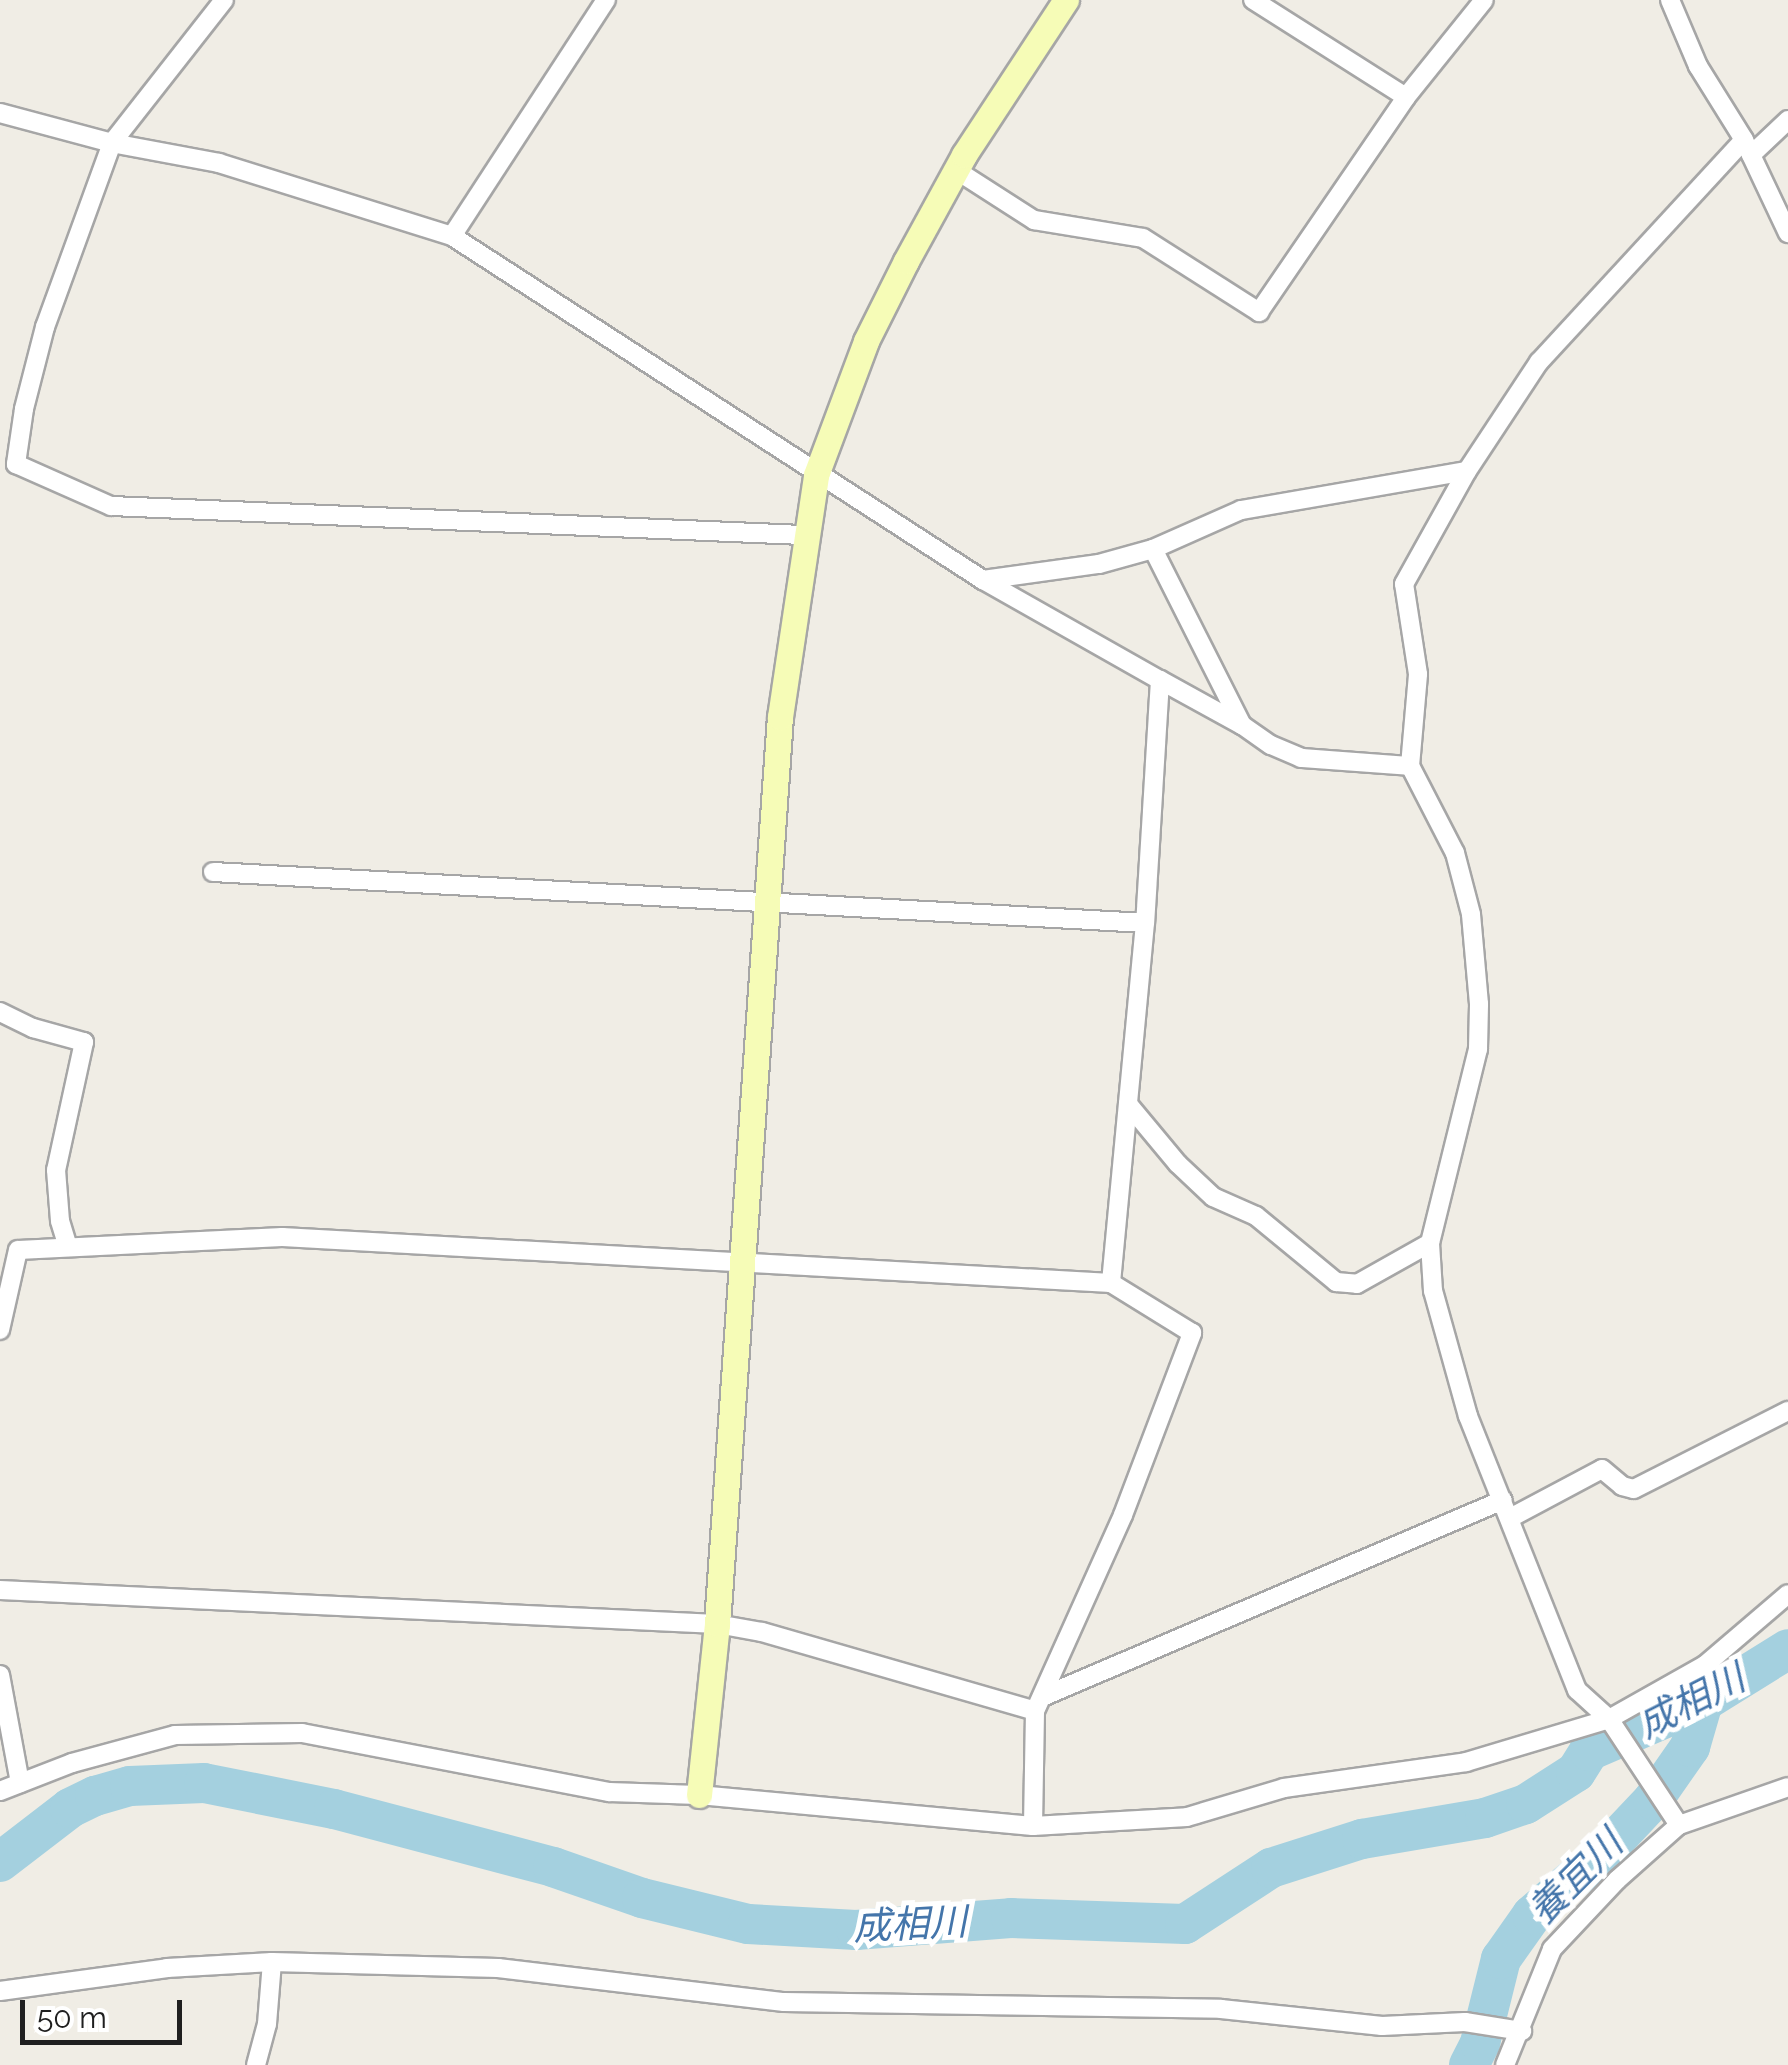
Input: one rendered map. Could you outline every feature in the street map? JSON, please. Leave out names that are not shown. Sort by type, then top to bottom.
[{"type":"street","points":[[224,0],[112,143],[45,327],[8,464],[111,506],[804,535]]},
{"type":"street","points":[[452,236],[606,0]]},
{"type":"street","points":[[698,1795],[717,1624],[780,717],[804,535],[816,475],[866,341],[956,170],[1066,0]]},
{"type":"street","points":[[1252,0],[1406,97]]},
{"type":"street","points":[[956,170],[1034,220],[1143,238],[1260,312],[1406,97],[1484,0]]},
{"type":"street","points":[[1670,0],[1698,66],[1747,147],[1788,233]]},
{"type":"street","points":[[0,113],[112,143],[233,166],[452,236],[983,580],[1271,745],[1301,758],[1410,766]]},
{"type":"street","points":[[1679,1825],[1609,1719],[1577,1690],[1468,1416],[1433,1291],[1430,1243],[1478,1049],[1478,1004],[1472,914],[1455,853],[1410,766],[1418,674],[1404,584],[1466,471],[1539,362],[1747,147],[1788,120]]},
{"type":"street","points":[[983,580],[1099,564],[1153,549],[1242,510],[1466,471]]},
{"type":"street","points":[[1153,549],[1242,725]]},
{"type":"street","points":[[1111,1283],[1146,923],[1160,680]]},
{"type":"street","points":[[212,872],[1146,923]]},
{"type":"street","points":[[0,1012],[33,1028],[84,1042],[56,1170],[60,1221],[68,1247]]},
{"type":"street","points":[[1128,1104],[1213,1198],[1256,1216],[1336,1282],[1357,1284],[1430,1243]]},
{"type":"street","points":[[0,1330],[18,1250],[282,1236],[1111,1283],[1192,1332],[1123,1514],[1039,1704],[1034,1826]]},
{"type":"street","points":[[0,1590],[717,1624],[762,1632],[1039,1704],[1602,1468],[1622,1486],[1634,1489],[1788,1411]]},
{"type":"street","points":[[0,1790],[72,1763],[175,1735],[302,1734],[609,1792],[698,1795],[1034,1826],[1187,1817],[1284,1788],[1466,1762],[1609,1719],[1704,1665],[1788,1594]]},
{"type":"street","points":[[0,1674],[20,1784]]},
{"type":"street","points":[[1505,2065],[1522,2032],[1543,1964],[1559,1939],[1679,1825],[1788,1787]]},
{"type":"street","points":[[0,1991],[167,1968],[272,1962],[498,1968],[784,2002],[1221,2009],[1382,2026],[1465,2022],[1522,2032]]},
{"type":"street","points":[[256,2065],[267,2024],[272,1962]]},
{"type":"waterway","name":"成相川","points":[[0,1862],[70,1808],[95,1796],[130,1786],[204,1783],[334,1809],[553,1867],[642,1898],[748,1924],[856,1930],[1011,1918],[1185,1924],[1271,1868],[1362,1839],[1485,1818],[1526,1804],[1576,1772],[1589,1751],[1703,1702],[1788,1649]]},
{"type":"waterway","name":"養宜川","points":[[1469,2065],[1480,2043],[1501,1959],[1532,1915],[1603,1853],[1653,1800],[1690,1747],[1703,1702]]}]
